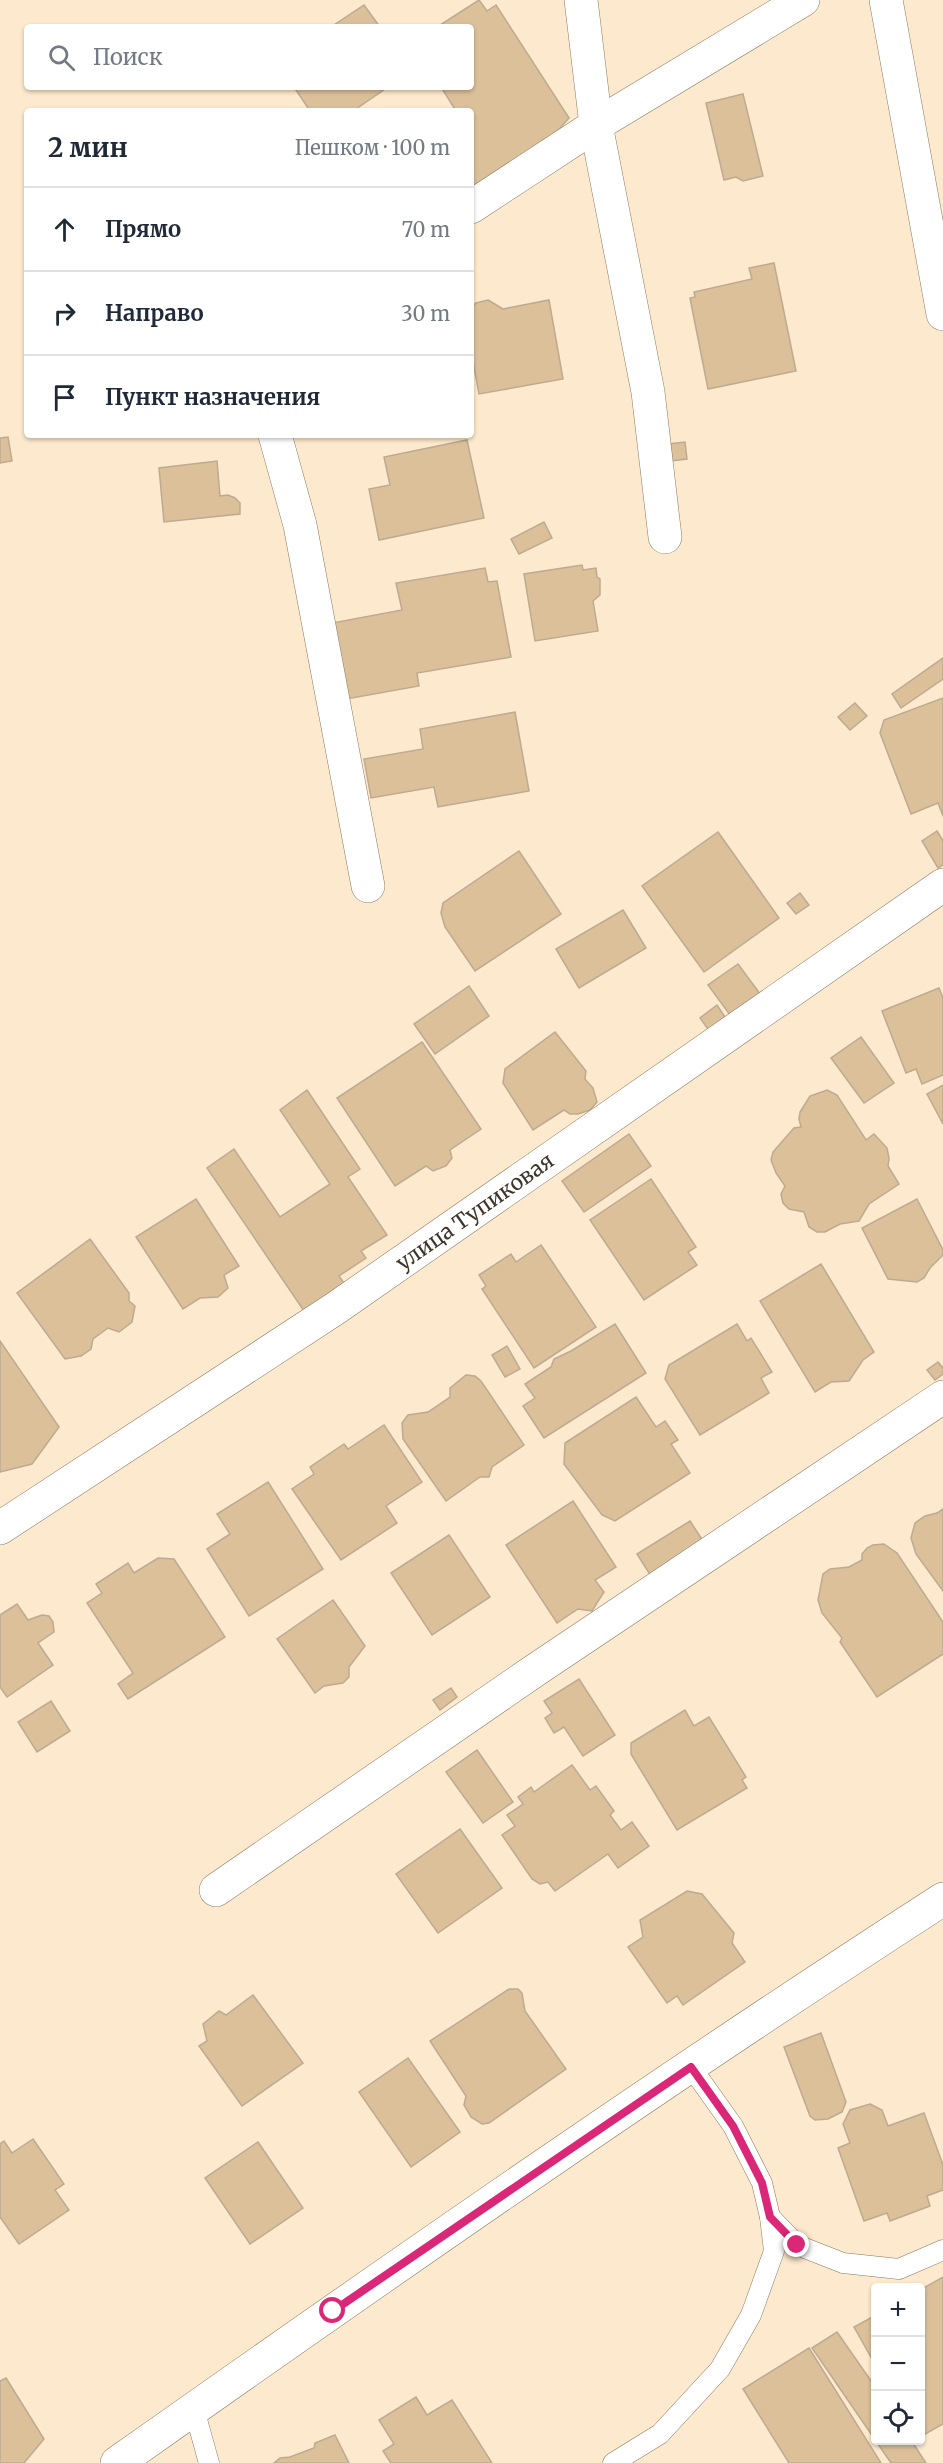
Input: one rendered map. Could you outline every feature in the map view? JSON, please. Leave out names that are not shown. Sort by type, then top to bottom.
[{"type":"street","points":[[581,0],[596,125],[648,392],[665,537]]},
{"type":"street","points":[[474,205],[596,125],[803,0]]},
{"type":"street","points":[[886,0],[943,314]]},
{"type":"street","points":[[276,438],[300,525],[368,886]]},
{"type":"street","name":"улица Тупиковая","points":[[0,1528],[336,1308],[943,885]]},
{"type":"street","points":[[216,1890],[534,1671],[943,1397]]},
{"type":"street","points":[[117,2463],[832,1970],[943,1899]]},
{"type":"lane","points":[[613,2463],[660,2434],[720,2369],[751,2315],[774,2251],[770,2217],[762,2183],[733,2126],[691,2067]]},
{"type":"lane","points":[[770,2217],[797,2245],[843,2263],[899,2269],[943,2250]]},
{"type":"lane","points":[[194,2409],[209,2463]]},
{"type":"building","points":[[479,0],[487,11],[496,5],[569,118],[536,156],[474,187],[474,108],[454,108],[443,90],[474,90],[474,24],[442,24]]},
{"type":"building","points":[[364,5],[378,24],[336,24]]},
{"type":"building","points":[[296,90],[384,90],[357,108],[308,108]]},
{"type":"building","points":[[743,94],[763,176],[743,181],[736,177],[724,180],[706,103]]},
{"type":"building","points":[[774,263],[796,371],[708,389],[690,298],[695,297],[694,292],[752,279],[749,268]]},
{"type":"building","points":[[488,300],[503,309],[549,300],[563,379],[479,394],[474,367],[474,305]]},
{"type":"building","points":[[8,437],[12,461],[0,463],[0,438]]},
{"type":"building","points":[[467,440],[484,518],[379,540],[369,489],[390,485],[384,457]]},
{"type":"building","points":[[685,442],[687,459],[671,461],[668,444]]},
{"type":"building","points":[[217,461],[220,496],[228,495],[235,498],[240,503],[240,514],[164,522],[159,468]]},
{"type":"building","points":[[544,522],[552,538],[519,554],[511,539]]},
{"type":"building","points":[[582,565],[583,570],[596,568],[597,577],[600,579],[600,595],[593,601],[598,631],[535,641],[524,574]]},
{"type":"building","points":[[485,568],[488,582],[497,581],[511,657],[417,673],[419,686],[341,700],[327,624],[402,610],[396,583]]},
{"type":"building","points":[[943,658],[943,679],[901,708],[892,694]]},
{"type":"building","points":[[943,698],[943,816],[938,803],[911,814],[880,733],[884,720]]},
{"type":"building","points":[[855,703],[867,716],[850,730],[838,717]]},
{"type":"building","points":[[515,712],[529,791],[438,807],[434,787],[371,798],[364,759],[423,749],[420,729]]},
{"type":"building","points":[[937,831],[943,841],[943,865],[938,868],[922,841]]},
{"type":"building","points":[[718,832],[779,918],[704,972],[642,886]]},
{"type":"building","points":[[519,851],[561,914],[475,971],[445,927],[441,913],[443,903]]},
{"type":"building","points":[[800,893],[809,905],[796,914],[787,903]]},
{"type":"building","points":[[623,910],[646,948],[579,988],[556,949]]},
{"type":"building","points":[[738,964],[763,998],[733,1019],[708,985]]},
{"type":"building","points":[[469,986],[489,1016],[435,1054],[414,1024]]},
{"type":"building","points":[[939,988],[943,998],[943,1075],[922,1084],[916,1069],[906,1073],[882,1011]]},
{"type":"building","points":[[717,1005],[727,1020],[710,1032],[700,1018]]},
{"type":"building","points":[[555,1032],[586,1071],[585,1079],[593,1088],[597,1102],[590,1110],[578,1114],[570,1114],[564,1110],[533,1130],[503,1083],[505,1069]]},
{"type":"building","points":[[861,1037],[894,1083],[864,1103],[831,1058]]},
{"type":"building","points":[[422,1042],[481,1129],[450,1150],[452,1158],[446,1166],[433,1171],[426,1166],[395,1186],[337,1098]]},
{"type":"building","points":[[943,1085],[943,1124],[927,1094]]},
{"type":"building","points":[[307,1090],[360,1169],[348,1177],[387,1235],[361,1251],[366,1258],[339,1276],[346,1286],[306,1314],[207,1168],[234,1149],[280,1217],[330,1184],[280,1110]]},
{"type":"building","points":[[827,1090],[837,1095],[866,1140],[874,1134],[887,1148],[888,1166],[899,1184],[869,1204],[859,1221],[840,1224],[825,1232],[817,1232],[809,1227],[804,1212],[789,1209],[783,1203],[781,1194],[785,1186],[771,1160],[773,1152],[794,1128],[801,1127],[800,1112],[810,1096]]},
{"type":"building","points":[[629,1134],[651,1166],[584,1212],[562,1181]]},
{"type":"building","points":[[651,1179],[696,1247],[688,1252],[697,1265],[644,1300],[590,1220]]},
{"type":"building","points":[[196,1199],[239,1266],[224,1275],[228,1288],[218,1297],[200,1298],[183,1309],[136,1237]]},
{"type":"building","points":[[917,1199],[943,1250],[943,1255],[924,1278],[917,1282],[888,1279],[862,1228]]},
{"type":"building","points":[[90,1239],[129,1293],[129,1301],[135,1306],[132,1322],[119,1332],[108,1328],[93,1339],[91,1349],[81,1356],[65,1359],[17,1293]]},
{"type":"building","points":[[541,1245],[596,1327],[534,1368],[482,1289],[486,1286],[479,1275],[511,1254],[516,1262]]},
{"type":"building","points":[[821,1264],[874,1352],[863,1360],[849,1381],[831,1382],[815,1392],[760,1301]]},
{"type":"building","points":[[615,1324],[646,1373],[544,1438],[523,1406],[535,1398],[525,1384],[551,1367],[554,1359]]},
{"type":"building","points":[[737,1324],[747,1341],[751,1338],[772,1372],[761,1378],[769,1393],[700,1435],[665,1379],[669,1365]]},
{"type":"building","points":[[0,1341],[59,1427],[32,1464],[0,1472]]},
{"type":"building","points":[[507,1346],[520,1369],[505,1377],[492,1355]]},
{"type":"building","points":[[938,1362],[943,1368],[943,1374],[935,1380],[927,1370]]},
{"type":"building","points":[[466,1375],[475,1376],[481,1381],[524,1445],[492,1467],[489,1477],[480,1477],[446,1501],[403,1439],[402,1423],[408,1415],[428,1412],[450,1397],[450,1388]]},
{"type":"building","points":[[636,1397],[656,1427],[665,1421],[678,1440],[671,1444],[690,1473],[615,1521],[602,1515],[564,1464],[565,1443]]},
{"type":"building","points":[[384,1425],[422,1482],[386,1506],[397,1523],[341,1560],[292,1489],[314,1474],[310,1467],[344,1444],[348,1449]]},
{"type":"building","points":[[268,1482],[323,1569],[249,1616],[207,1549],[230,1534],[217,1514]]},
{"type":"building","points":[[573,1501],[616,1567],[595,1580],[604,1592],[592,1611],[578,1609],[557,1623],[506,1545]]},
{"type":"building","points":[[943,1509],[943,1591],[916,1554],[911,1538],[915,1523]]},
{"type":"building","points":[[690,1521],[707,1547],[654,1581],[637,1554]]},
{"type":"building","points":[[449,1535],[490,1597],[432,1635],[391,1573]]},
{"type":"building","points":[[884,1544],[897,1553],[943,1622],[943,1654],[877,1697],[840,1642],[842,1638],[822,1613],[818,1600],[823,1574],[830,1569],[849,1567],[862,1560],[862,1554],[867,1548]]},
{"type":"building","points":[[158,1558],[174,1559],[225,1637],[128,1699],[118,1684],[133,1673],[87,1603],[102,1593],[96,1584],[128,1563],[134,1573]]},
{"type":"building","points":[[333,1600],[365,1646],[349,1667],[349,1677],[343,1683],[324,1686],[315,1693],[277,1639]]},
{"type":"building","points":[[17,1604],[28,1620],[42,1615],[49,1616],[53,1622],[54,1632],[38,1643],[53,1665],[7,1697],[0,1687],[0,1615]]},
{"type":"building","points":[[579,1679],[615,1735],[583,1756],[564,1727],[554,1733],[545,1718],[552,1713],[544,1701]]},
{"type":"building","points":[[451,1688],[457,1697],[440,1710],[433,1700]]},
{"type":"building","points":[[51,1701],[70,1731],[37,1752],[18,1722]]},
{"type":"building","points":[[685,1710],[694,1726],[709,1717],[746,1777],[742,1780],[747,1788],[677,1830],[631,1754],[631,1743]]},
{"type":"building","points":[[477,1750],[513,1802],[483,1823],[446,1772]]},
{"type":"building","points":[[572,1765],[590,1790],[596,1786],[614,1811],[610,1815],[621,1830],[632,1822],[649,1846],[618,1868],[608,1854],[555,1891],[548,1882],[540,1884],[532,1879],[502,1835],[515,1826],[507,1815],[523,1804],[518,1797],[531,1787],[534,1792]]},
{"type":"building","points":[[460,1829],[502,1888],[438,1933],[396,1874]]},
{"type":"building","points":[[687,1891],[702,1894],[734,1933],[732,1943],[745,1962],[683,2005],[677,1996],[667,2003],[628,1947],[643,1937],[640,1920]]},
{"type":"building","points":[[509,1989],[518,1989],[522,1993],[525,2011],[566,2069],[489,2123],[482,2124],[471,2117],[464,2105],[466,2096],[430,2041]]},
{"type":"building","points":[[253,1995],[303,2063],[242,2106],[199,2046],[207,2041],[203,2024],[219,2011],[226,2015]]},
{"type":"building","points":[[821,2033],[846,2102],[842,2112],[828,2119],[815,2120],[810,2116],[784,2047]]},
{"type":"building","points":[[408,2058],[460,2132],[411,2167],[359,2092]]},
{"type":"building","points":[[870,2104],[882,2110],[888,2126],[924,2113],[943,2165],[943,2190],[927,2196],[930,2206],[890,2221],[887,2213],[864,2221],[838,2148],[850,2143],[843,2124],[850,2110]]},
{"type":"building","points":[[33,2139],[64,2184],[55,2190],[69,2210],[19,2244],[0,2217],[0,2144],[4,2141],[12,2153]]},
{"type":"building","points":[[258,2142],[303,2208],[250,2244],[205,2178]]},
{"type":"building","points":[[943,2277],[943,2424],[925,2434],[925,2337],[925,2287]]},
{"type":"building","points":[[871,2318],[871,2357],[854,2327]]},
{"type":"building","points":[[837,2332],[871,2381],[871,2434],[812,2348]]},
{"type":"building","points":[[809,2348],[881,2463],[789,2463],[743,2389]]},
{"type":"building","points":[[6,2378],[44,2439],[24,2463],[0,2463],[0,2381]]},
{"type":"building","points":[[416,2397],[427,2415],[452,2400],[492,2463],[391,2463],[383,2451],[394,2444],[379,2420]]},
{"type":"building","points":[[335,2435],[349,2463],[274,2463],[280,2458],[290,2457],[314,2448],[315,2443]]},
{"type":"building","points":[[879,2445],[914,2445],[926,2463],[891,2463]]},
{"type":"route","points":[[333,2311],[691,2067],[733,2126],[762,2183],[770,2217],[797,2245]]}]
